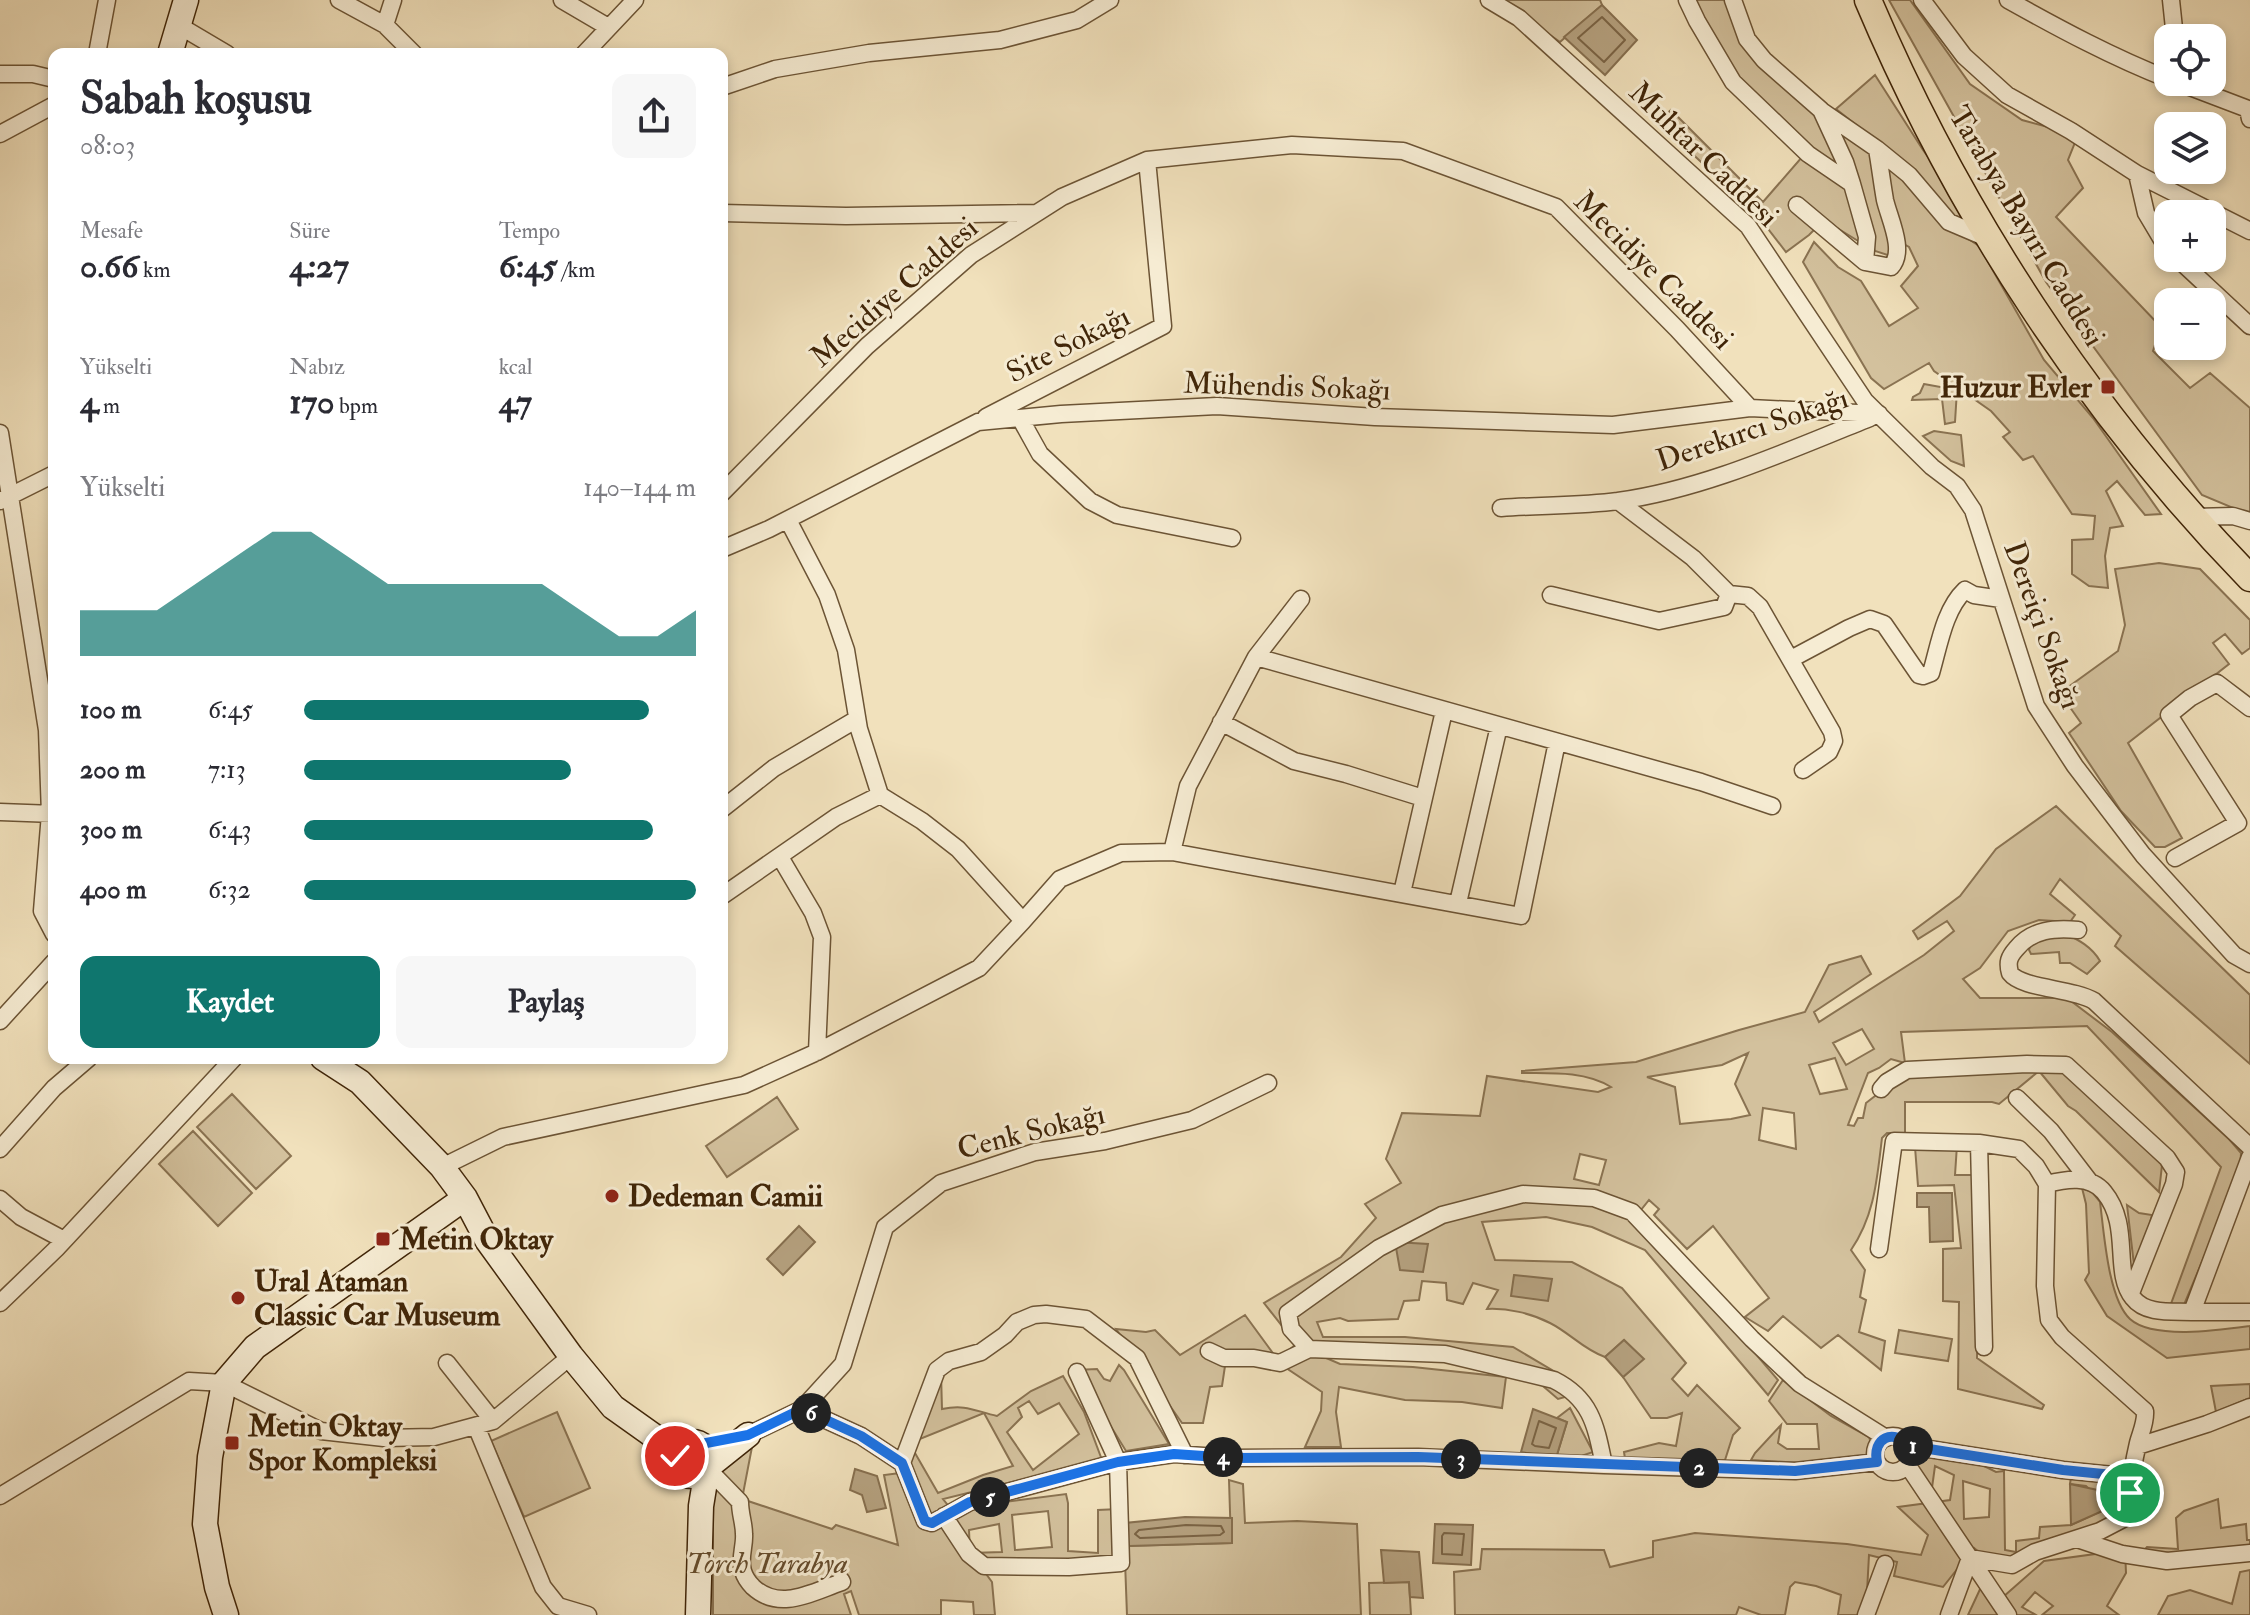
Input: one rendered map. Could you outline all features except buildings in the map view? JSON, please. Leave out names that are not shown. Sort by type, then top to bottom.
[{"type":"main road","points":[[172,48],[186,0]]},
{"type":"main road","name":"Tarabya Bayırı Caddesi","points":[[1868,0],[1934,140],[1991,240],[2052,334],[2154,472],[2250,578]]},
{"type":"main road","points":[[332,1064],[360,1082],[442,1167],[465,1198],[487,1240],[571,1356],[613,1407],[691,1458],[701,1506],[698,1615]]},
{"type":"main road","points":[[226,1615],[217,1587],[205,1524],[210,1457],[224,1383],[255,1347],[465,1198]]},
{"type":"main road","points":[[691,1458],[748,1435]]},
{"type":"street","points":[[98,48],[107,0]]},
{"type":"street","points":[[339,0],[385,25],[408,48]]},
{"type":"street","points":[[385,25],[393,0]]},
{"type":"street","points":[[562,0],[608,27]]},
{"type":"street","points":[[589,48],[635,0]]},
{"type":"street","points":[[728,85],[775,69],[869,53],[1000,40],[1077,20],[1110,0]]},
{"type":"street","name":"Muhtar Caddesi","points":[[1489,0],[1519,18],[1748,226],[1865,401],[1879,414]]},
{"type":"street","points":[[1687,0],[1733,82],[1808,154],[1852,184]]},
{"type":"street","points":[[1733,0],[1747,39],[1764,60],[1821,110],[1909,175],[1949,222],[1991,240]]},
{"type":"street","points":[[1922,0],[1964,56],[2007,95],[2071,131],[2137,174],[2250,231]]},
{"type":"street","points":[[2008,0],[2074,37],[2154,73]]},
{"type":"street","points":[[2171,0],[2174,24]]},
{"type":"street","points":[[178,25],[217,48]]},
{"type":"street","points":[[0,74],[33,74],[48,78]]},
{"type":"street","points":[[2211,96],[2249,112]]},
{"type":"street","points":[[0,134],[48,108]]},
{"type":"street","points":[[1821,110],[1852,184],[1867,237],[1865,262]]},
{"type":"street","name":"Mecidiye Caddesi","points":[[728,487],[867,346],[971,255],[1062,197],[1147,160],[1292,145],[1403,151],[1556,207],[1750,408]]},
{"type":"street","points":[[1797,205],[1865,262],[1891,267],[1897,255],[1895,230],[1886,204],[1877,149]]},
{"type":"street","name":"Site Sokağı","points":[[978,422],[1163,326],[1147,160]]},
{"type":"street","points":[[2137,174],[2146,213],[2154,226]]},
{"type":"street","points":[[728,213],[846,216],[1038,213]]},
{"type":"street","points":[[2192,272],[2250,326]]},
{"type":"street","name":"Mühendis Sokağı","points":[[728,546],[788,520],[978,422],[1061,414],[1217,406],[1375,417],[1613,425],[1750,408],[1879,414]]},
{"type":"street","name":"Derekırcı Sokağı","points":[[1501,508],[1618,501],[1688,486],[1879,414]]},
{"type":"street","name":"Dereiçi Sokağı","points":[[1879,414],[1932,467],[1957,486],[1973,510],[2036,706],[2075,766],[2143,855],[2234,955],[2250,964]]},
{"type":"street","points":[[1020,418],[1040,454],[1090,501],[1117,515],[1232,538]]},
{"type":"street","points":[[0,433],[5,499],[48,747]]},
{"type":"street","points":[[5,499],[48,477]]},
{"type":"street","points":[[1618,501],[1693,558],[1729,594],[1748,596],[1760,607],[1832,732],[1834,741],[1829,752],[1803,770]]},
{"type":"street","points":[[2194,517],[2233,516],[2250,521]]},
{"type":"street","points":[[788,520],[827,595],[846,650],[857,719],[880,795],[922,821],[958,849],[1023,921]]},
{"type":"street","points":[[1791,659],[1870,619],[1884,624],[1919,675],[1923,676],[1931,673],[1949,613],[1965,590],[1974,595],[2001,599]]},
{"type":"street","points":[[1551,595],[1659,621],[1724,607],[1729,594]]},
{"type":"street","points":[[1172,852],[1188,786],[1256,657],[1301,599]]},
{"type":"street","points":[[1256,657],[1701,782],[1772,806]]},
{"type":"street","points":[[2175,858],[2238,823],[2169,715],[2190,698],[2217,683],[2250,708]]},
{"type":"street","points":[[1402,893],[1444,711]]},
{"type":"street","points":[[728,804],[774,768],[857,719]]},
{"type":"street","points":[[1221,722],[1294,761],[1423,798]]},
{"type":"street","points":[[1458,903],[1499,726]]},
{"type":"street","points":[[442,1167],[503,1137],[744,1085],[817,1052],[979,968],[1060,879],[1121,853],[1172,852],[1521,916],[1557,742]]},
{"type":"street","points":[[728,892],[836,817],[880,795]]},
{"type":"street","points":[[0,812],[48,814]]},
{"type":"street","points":[[48,853],[42,911],[48,922]]},
{"type":"street","points":[[780,857],[813,913],[822,937],[817,1052]]},
{"type":"street","points":[[2078,930],[2051,929],[2031,936],[2009,957],[2010,973],[2018,980],[2076,992],[2094,1001],[2250,1147]]},
{"type":"street","points":[[0,1021],[48,969]]},
{"type":"street","points":[[0,1149],[54,1088],[82,1064]]},
{"type":"street","points":[[0,1303],[64,1240],[228,1064]]},
{"type":"street","points":[[1881,1089],[1907,1070],[2066,1065],[2167,1158],[2176,1172],[2131,1293]]},
{"type":"street","name":"Cenk Sokağı","points":[[748,1435],[802,1409],[843,1364],[885,1227],[941,1183],[1035,1152],[1105,1141],[1192,1120],[1268,1083]]},
{"type":"street","points":[[2017,1098],[2051,1131],[2090,1182]]},
{"type":"street","points":[[1879,1249],[1894,1141],[1979,1143],[2019,1149],[2036,1166],[2047,1184],[2045,1286],[2049,1320],[2062,1337],[2145,1411],[2130,1493],[2132,1509],[2123,1519],[2100,1531],[2035,1552],[2012,1565],[1970,1558]]},
{"type":"street","points":[[1979,1143],[1984,1347]]},
{"type":"street","points":[[2192,1312],[2250,1157]]},
{"type":"street","points":[[2047,1184],[2078,1179],[2100,1187],[2112,1202],[2121,1229],[2124,1276],[2134,1299],[2150,1310],[2250,1312]]},
{"type":"street","points":[[1309,1349],[1291,1329],[1288,1313],[1379,1248],[1442,1215],[1523,1194],[1594,1198],[1632,1212],[1752,1339],[1800,1384],[1886,1438],[1899,1437],[1910,1446],[2063,1470],[2133,1477]]},
{"type":"street","points":[[0,1199],[21,1217],[64,1240]]},
{"type":"street","points":[[902,1463],[937,1370],[949,1361],[981,1352],[1017,1322],[1046,1314],[1086,1319],[1137,1358],[1185,1455]]},
{"type":"street","points":[[1209,1351],[1224,1358],[1254,1358],[1280,1363],[1309,1349],[1445,1354],[1554,1380],[1580,1398],[1594,1421],[1604,1465]]},
{"type":"street","points":[[0,1496],[189,1381],[224,1383],[321,1431],[384,1438],[434,1437],[485,1423],[571,1356]]},
{"type":"street","points":[[447,1363],[485,1423],[543,1587],[558,1606],[588,1615]]},
{"type":"street","points":[[944,1516],[969,1554],[984,1566],[1069,1567],[1121,1563],[1118,1462],[1077,1372]]},
{"type":"street","points":[[2138,1446],[2250,1407]]},
{"type":"street","points":[[802,1409],[861,1436],[902,1463],[925,1521],[932,1523],[970,1502],[1118,1462],[1174,1454],[1233,1458],[1418,1457],[1795,1471],[1877,1462]]},
{"type":"street","points":[[1886,1438],[1876,1448],[1877,1462],[1881,1468],[1895,1473],[1908,1466],[1912,1454],[1910,1446]]},
{"type":"street","points":[[691,1458],[740,1502],[744,1534],[743,1570],[748,1582],[761,1594],[790,1600],[841,1580]]},
{"type":"street","points":[[1908,1466],[2008,1615]]},
{"type":"street","points":[[2077,1539],[2122,1554],[2167,1561],[2250,1553]]},
{"type":"street","points":[[1949,1615],[1970,1558]]},
{"type":"street","points":[[1866,1615],[1885,1564]]},
{"type":"green space","points":[[1501,0],[1600,0],[1602,5],[1560,42]]},
{"type":"green space","points":[[1691,0],[1729,0],[1743,41],[1819,112],[1848,179],[1734,81]]},
{"type":"green space","points":[[1889,0],[1910,0],[1970,84],[2022,120],[2078,135],[2068,160],[2083,188],[2056,217],[2154,320],[2154,360],[2162,360],[2190,388],[2210,373],[2250,408],[2250,515],[2202,495],[2046,282]]},
{"type":"green space","points":[[1875,75],[1923,150],[1977,224],[1952,216],[1916,172],[1836,109]]},
{"type":"green space","points":[[1671,110],[1763,202],[1802,157],[1849,185],[1863,244],[1824,220],[1786,252],[1755,212],[1658,122]]},
{"type":"green space","points":[[1827,118],[1874,149],[1894,257],[1875,251],[1868,243]]},
{"type":"green space","points":[[1883,159],[1946,224],[1979,246],[2044,360],[2093,418],[2161,514],[2145,515],[2117,481],[2106,491],[2123,526],[2110,528],[2105,556],[2108,588],[2089,586],[2072,574],[2072,540],[2093,539],[2095,516],[2072,514],[2033,456],[2023,460],[2003,437],[2010,432],[1991,411],[1934,371],[1929,363],[1884,389],[1871,378],[1803,262],[1814,242],[1838,267],[1861,281],[1889,326],[1918,308],[1901,286],[1918,266],[1909,247],[1900,242]]},
{"type":"green space","points":[[1924,384],[1957,390],[1955,422],[1945,424],[1942,399],[1912,400]]},
{"type":"green space","points":[[1934,431],[1961,435],[1964,466],[1951,461],[1923,436]]},
{"type":"green space","points":[[2159,563],[2200,569],[2250,620],[2250,648],[2242,654],[2225,634],[2213,643],[2229,664],[2128,743],[2182,838],[2165,847],[2155,847],[2121,811],[2069,733],[2081,723],[2060,693],[2118,651],[2125,625],[2115,569]]},
{"type":"green space","points":[[2056,806],[2250,995],[2250,1064],[2115,946],[2121,936],[2060,879],[2050,894],[2075,915],[2070,922],[2039,920],[2008,931],[1980,968],[1963,979],[1980,998],[2067,998],[2112,1032],[2241,1153],[2240,1171],[2181,1312],[2168,1312],[2221,1167],[2087,1026],[1901,1032],[1905,1063],[1891,1059],[1868,1073],[1848,1125],[1854,1126],[1858,1118],[1863,1118],[1866,1103],[1902,1075],[2066,1066],[2162,1165],[2159,1192],[2068,1106],[2039,1071],[1999,1104],[1905,1102],[1905,1133],[1887,1133],[1882,1138],[1870,1210],[1851,1250],[1865,1270],[1860,1297],[1866,1300],[1859,1332],[1885,1341],[1881,1370],[1838,1335],[1821,1348],[1783,1316],[1768,1331],[1745,1317],[1769,1298],[1713,1226],[1687,1249],[1654,1215],[1659,1209],[1649,1200],[1637,1215],[1778,1380],[1768,1395],[1645,1250],[1592,1227],[1546,1217],[1482,1222],[1495,1260],[1572,1262],[1622,1288],[1686,1363],[1672,1379],[1688,1396],[1697,1385],[1740,1428],[1733,1435],[1725,1460],[1627,1472],[1624,1452],[1659,1443],[1676,1446],[1682,1413],[1667,1418],[1651,1418],[1623,1377],[1643,1359],[1624,1340],[1605,1357],[1543,1319],[1503,1309],[1487,1309],[1498,1290],[1473,1283],[1463,1304],[1447,1300],[1446,1283],[1422,1281],[1419,1300],[1404,1301],[1398,1319],[1348,1321],[1340,1318],[1317,1322],[1323,1337],[1405,1337],[1513,1347],[1557,1373],[1576,1394],[1558,1399],[1523,1369],[1375,1348],[1317,1354],[1340,1364],[1413,1367],[1506,1377],[1502,1408],[1462,1402],[1405,1400],[1339,1387],[1336,1412],[1341,1447],[1305,1447],[1321,1411],[1322,1392],[1283,1366],[1237,1361],[1225,1366],[1222,1386],[1210,1387],[1203,1423],[1182,1423],[1116,1329],[1155,1330],[1180,1355],[1245,1315],[1278,1360],[1296,1344],[1264,1303],[1341,1257],[1376,1218],[1365,1204],[1401,1183],[1386,1159],[1402,1113],[1480,1116],[1487,1076],[1598,1092],[1611,1087],[1579,1076],[1522,1071],[1636,1062],[1805,1012],[1829,965],[1861,956],[1871,974],[1814,1012],[1819,1022],[1924,955],[1954,931],[1947,921],[1918,939],[1913,931],[1960,896],[1996,849]],"holes":[[[1862,1029],[1874,1049],[1846,1065],[1833,1043]],[[1748,1053],[1735,1084],[1750,1115],[1680,1124],[1675,1087],[1647,1077],[1722,1065]],[[1835,1058],[1847,1089],[1820,1094],[1809,1065]],[[1763,1108],[1794,1113],[1796,1149],[1759,1140]],[[1580,1154],[1606,1160],[1599,1185],[1574,1179]]]},
{"type":"green space","points":[[2064,933],[2085,944],[2100,961],[2087,974],[2070,963],[2060,963],[2059,952],[2031,954],[2032,939]]},
{"type":"green space","points":[[232,1094],[291,1156],[256,1189],[197,1127]]},
{"type":"green space","points":[[777,1097],[798,1129],[727,1177],[706,1146]]},
{"type":"green space","points":[[193,1131],[252,1193],[218,1226],[159,1164]]},
{"type":"green space","points":[[1957,1145],[1955,1175],[1979,1175],[1977,1358],[2044,1405],[2042,1409],[1958,1389],[1959,1302],[1943,1301],[1943,1249],[1961,1248],[1954,1185],[1918,1186],[1915,1147]]},
{"type":"green space","points":[[2082,1188],[2092,1192],[2100,1202],[2112,1281],[2130,1319],[2154,1330],[2170,1331],[2250,1326],[2250,1349],[2167,1358],[2107,1316],[2085,1280],[2089,1273],[2086,1204]]},
{"type":"green space","points":[[2127,1205],[2139,1213],[2152,1215],[2137,1274],[2134,1265]]},
{"type":"green space","points":[[1899,1330],[1952,1339],[1948,1361],[1895,1353]]},
{"type":"green space","points":[[1119,1365],[1169,1444],[1126,1451],[1076,1370],[1097,1369],[1104,1379],[1110,1381]]},
{"type":"green space","name":"Torch Tarabya","points":[[941,1373],[942,1409],[964,1408],[997,1416],[1031,1391],[1063,1376],[1084,1412],[1102,1460],[943,1499],[951,1509],[1066,1494],[1068,1551],[1098,1553],[1098,1510],[1119,1509],[1125,1546],[1231,1543],[1229,1480],[1243,1484],[1245,1523],[1297,1521],[1357,1524],[1361,1615],[1127,1615],[1125,1561],[984,1571],[992,1582],[995,1615],[974,1615],[973,1602],[941,1600],[941,1615],[859,1615],[851,1591],[844,1594],[851,1615],[713,1615],[711,1486],[729,1457],[752,1447],[742,1499],[832,1529],[836,1525],[898,1545],[884,1475],[900,1473],[915,1453],[938,1493],[1013,1466],[984,1413],[915,1441]],"holes":[[[1029,1401],[1038,1414],[1059,1403],[1079,1434],[1033,1470],[1007,1432],[1022,1417],[1018,1408]],[[1048,1511],[1052,1547],[1015,1550],[1012,1515]],[[999,1524],[1002,1552],[970,1553],[969,1530]]]},
{"type":"green space","points":[[1783,1380],[1831,1416],[1869,1437],[1873,1449],[1867,1461],[1801,1463],[1751,1460],[1781,1425],[1778,1443],[1787,1449],[1819,1449],[1817,1424],[1787,1424],[1769,1401]]},
{"type":"green space","points":[[2250,1384],[2250,1398],[2216,1412],[2211,1386]]},
{"type":"green space","points":[[1570,1408],[1593,1452],[1567,1461],[1556,1458],[1567,1422],[1557,1418]]},
{"type":"green space","points":[[557,1412],[590,1488],[524,1517],[491,1441]]},
{"type":"green space","points":[[1936,1448],[1970,1459],[1996,1472],[2004,1471],[2005,1550],[2016,1552],[2016,1541],[2039,1538],[2040,1527],[2071,1525],[2108,1508],[2086,1486],[2070,1484],[2072,1470],[2105,1480],[2116,1491],[2122,1509],[2106,1525],[2025,1566],[1988,1560],[1974,1548],[1943,1587],[1894,1576],[1897,1562],[1869,1555],[1862,1615],[1838,1615],[1841,1595],[1795,1582],[1790,1587],[1785,1615],[1761,1615],[1739,1607],[1736,1615],[1455,1615],[1454,1572],[1480,1569],[1482,1549],[1604,1550],[1610,1567],[1653,1557],[1653,1541],[1695,1533],[1847,1544],[1921,1555],[1928,1535],[1898,1507],[1950,1500],[1954,1475],[1935,1466],[1931,1495],[1914,1476],[1909,1455]],"holes":[[[1963,1481],[1990,1489],[1989,1517],[1964,1519]]]},
{"type":"green space","points":[[2218,1499],[2221,1528],[2246,1524],[2250,1550],[2137,1558],[2147,1547],[2178,1549],[2176,1518],[2184,1511]]},
{"type":"green space","points":[[2125,1550],[2126,1573],[2107,1606],[2119,1615],[2042,1615],[2053,1606],[2035,1592],[2022,1607],[2036,1615],[1968,1615],[1982,1585],[2003,1597],[2044,1561]]},
{"type":"green space","points":[[2250,1570],[2250,1615],[2158,1615],[2168,1596],[2190,1590],[2232,1604],[2240,1572]]},
{"type":"green space","points":[[1409,1582],[1411,1615],[1370,1615],[1369,1583]]},
{"type":"water","points":[[1602,5],[1637,40],[1605,75],[1564,37]]},
{"type":"water","points":[[1917,1193],[1952,1193],[1953,1241],[1930,1242],[1929,1207],[1917,1207]]},
{"type":"water","points":[[799,1226],[815,1242],[783,1275],[767,1259]]},
{"type":"water","points":[[1395,1242],[1428,1244],[1423,1272],[1400,1270]]},
{"type":"water","points":[[1514,1275],[1552,1279],[1548,1301],[1511,1296]]},
{"type":"water","points":[[1624,1340],[1644,1359],[1623,1377],[1605,1357]]},
{"type":"water","points":[[1533,1409],[1567,1422],[1556,1458],[1521,1452]]},
{"type":"water","points":[[855,1469],[877,1476],[886,1508],[867,1512],[862,1495],[850,1490]]},
{"type":"water","points":[[2070,1484],[2102,1491],[2109,1499],[2109,1508],[2071,1525]]},
{"type":"water","points":[[1185,1517],[1232,1518],[1232,1543],[1129,1546],[1125,1523]]},
{"type":"water","points":[[1435,1524],[1473,1525],[1471,1565],[1433,1563]]},
{"type":"water","points":[[1381,1550],[1419,1552],[1423,1598],[1410,1597],[1409,1582],[1384,1583]]},
{"type":"place","name":"Huzur Evler","points":[[2108,387]]},
{"type":"place","name":"Dedeman Camii","points":[[612,1196]]},
{"type":"place","name":"Metin Oktay","points":[[383,1239]]},
{"type":"place","name":"Ural Ataman Classic Car Museum","points":[[238,1298]]},
{"type":"place","name":"Metin Oktay Spor Kompleksi","points":[[232,1443]]},
{"type":"route","points":[[675,1456],[684,1444],[748,1435],[802,1409],[861,1436],[902,1463],[925,1521],[932,1523],[970,1502],[1118,1462],[1174,1454],[1233,1458],[1418,1457],[1795,1471],[1877,1462],[1877,1446],[1892,1436],[1903,1439],[1910,1446],[2063,1470],[2133,1477],[2130,1493]]}]
